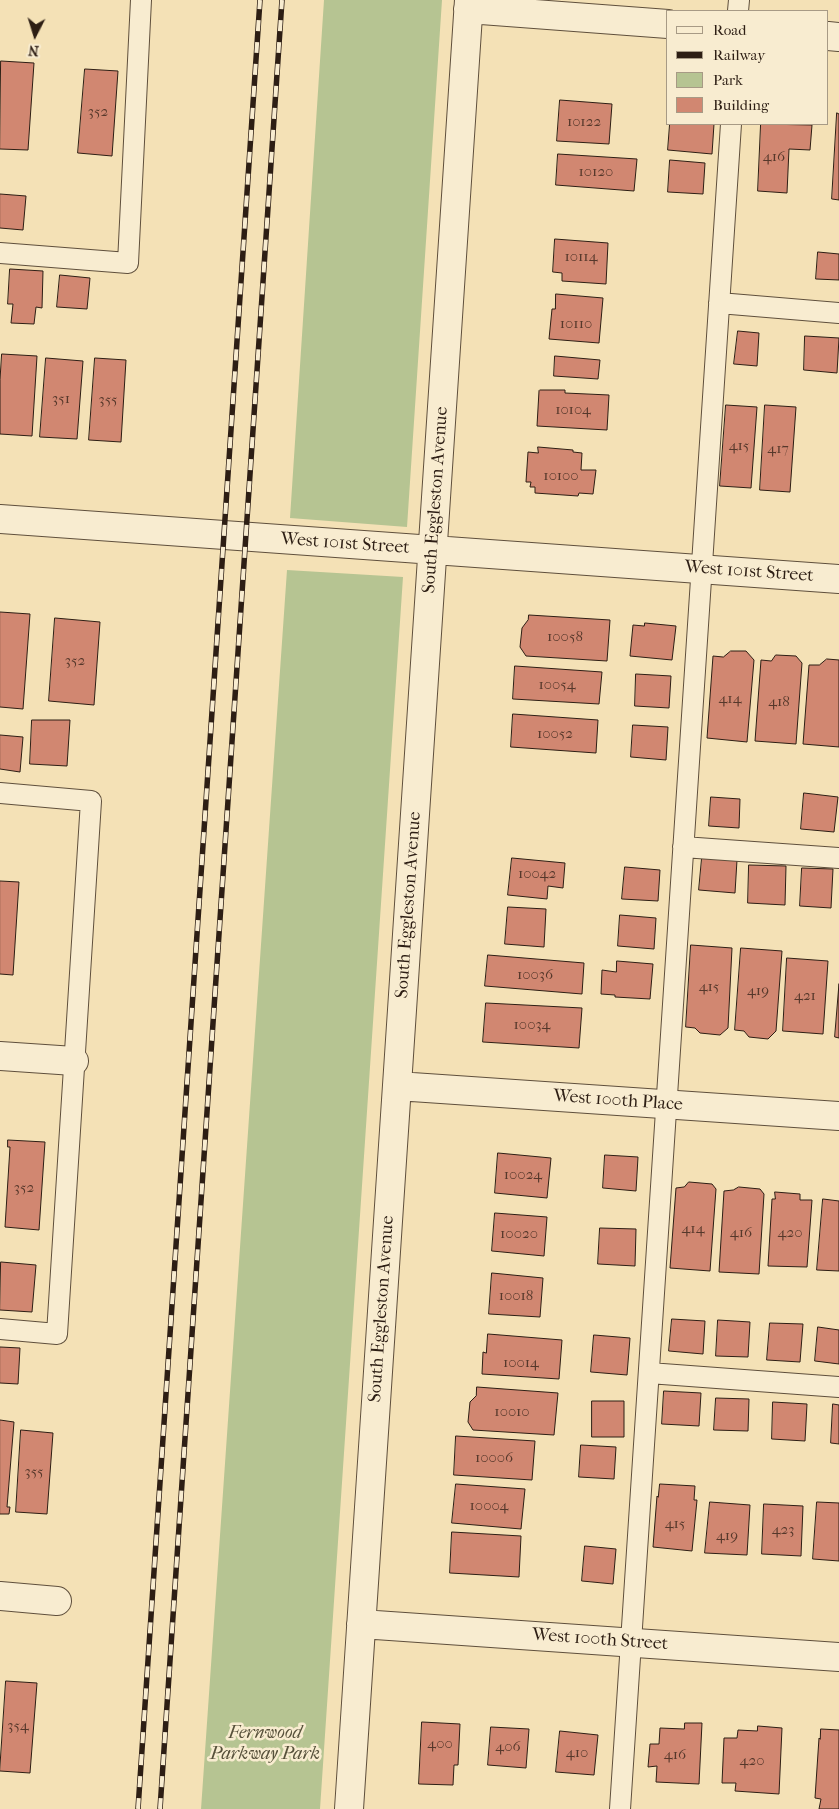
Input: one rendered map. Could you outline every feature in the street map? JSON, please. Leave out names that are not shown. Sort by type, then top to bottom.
[{"type":"street","points":[[469,4],[666,24]]},
{"type":"street","name":"South Eggleston Avenue","points":[[349,1809],[469,4]]},
{"type":"street","name":"West 101st Street","points":[[0,519],[839,579]]},
{"type":"street","points":[[0,1056],[74,1061]]},
{"type":"street","name":"West 100th Place","points":[[397,1086],[839,1116]]},
{"type":"street","points":[[0,1596],[57,1601]]},
{"type":"street","name":"West 100th Street","points":[[361,1624],[839,1657]]},
{"type":"lane","points":[[0,253],[128,263],[142,0]]},
{"type":"lane","points":[[620,1809],[731,125]]},
{"type":"lane","points":[[719,303],[839,313]]},
{"type":"lane","points":[[0,794],[90,801],[57,1334],[0,1329]]},
{"type":"lane","points":[[683,847],[839,858]]},
{"type":"lane","points":[[649,1373],[839,1387]]},
{"type":"green space","points":[[324,0],[442,0],[407,527],[290,518]]},
{"type":"green space","name":"Fernwood Parkway Park","points":[[287,570],[403,577],[320,1809],[201,1809]]},
{"type":"building","points":[[1,61],[34,63],[28,150],[0,149]]},
{"type":"building","points":[[85,69],[118,71],[112,156],[78,153]]},
{"type":"building","points":[[560,100],[612,104],[609,144],[557,141]]},
{"type":"building","points":[[837,113],[839,114],[839,200],[832,199]]},
{"type":"building","points":[[670,125],[714,125],[712,154],[668,150]]},
{"type":"building","points":[[761,125],[812,125],[810,150],[789,149],[787,193],[758,191]]},
{"type":"building","points":[[558,154],[637,159],[634,191],[556,185]]},
{"type":"building","points":[[670,160],[705,163],[703,194],[668,192]]},
{"type":"building","points":[[0,194],[26,196],[23,230],[0,228]]},
{"type":"building","points":[[555,239],[608,243],[606,284],[562,281],[562,273],[553,272]]},
{"type":"building","points":[[818,252],[839,254],[839,280],[816,279]]},
{"type":"building","points":[[10,269],[43,271],[42,308],[36,307],[34,324],[11,323],[13,304],[8,304]]},
{"type":"building","points":[[60,275],[90,278],[87,309],[57,307]]},
{"type":"building","points":[[556,294],[603,298],[599,343],[549,339],[552,309],[555,309]]},
{"type":"building","points":[[738,331],[759,333],[757,366],[734,364]]},
{"type":"building","points":[[805,336],[839,338],[837,373],[804,370]]},
{"type":"building","points":[[2,354],[37,356],[32,436],[0,434]]},
{"type":"building","points":[[555,356],[600,360],[598,379],[554,376]]},
{"type":"building","points":[[46,358],[83,361],[77,439],[40,437]]},
{"type":"building","points":[[95,358],[126,360],[121,442],[89,440]]},
{"type":"building","points":[[540,390],[565,390],[565,393],[609,395],[607,430],[537,426]]},
{"type":"building","points":[[726,405],[757,407],[751,488],[720,486]]},
{"type":"building","points":[[765,405],[796,407],[790,492],[760,490]]},
{"type":"building","points":[[538,447],[573,450],[573,452],[582,453],[581,470],[596,470],[593,494],[579,493],[578,496],[535,493],[535,487],[530,487],[531,482],[526,482],[528,452],[538,453]]},
{"type":"building","points":[[0,612],[30,614],[23,709],[0,707]]},
{"type":"building","points":[[529,615],[610,620],[607,661],[526,656],[520,647],[522,628]]},
{"type":"building","points":[[55,618],[100,622],[94,705],[49,701]]},
{"type":"building","points":[[645,623],[676,626],[672,660],[630,656],[633,625],[644,626]]},
{"type":"building","points":[[731,651],[746,651],[754,660],[747,742],[707,738],[713,656],[723,657]]},
{"type":"building","points":[[776,655],[796,656],[802,663],[796,744],[755,741],[761,660],[771,661]]},
{"type":"building","points":[[827,659],[839,660],[839,747],[803,744],[809,665],[819,665]]},
{"type":"building","points":[[515,666],[602,672],[599,704],[513,699]]},
{"type":"building","points":[[636,674],[671,676],[669,708],[635,706]]},
{"type":"building","points":[[513,714],[598,720],[596,753],[511,747]]},
{"type":"building","points":[[32,720],[70,720],[67,766],[30,764]]},
{"type":"building","points":[[633,725],[668,727],[666,760],[631,757]]},
{"type":"building","points":[[0,735],[23,737],[20,772],[0,769]]},
{"type":"building","points":[[804,793],[838,797],[834,832],[801,829]]},
{"type":"building","points":[[711,797],[740,799],[739,828],[709,826]]},
{"type":"building","points":[[512,858],[565,863],[563,888],[548,886],[547,899],[508,895]]},
{"type":"building","points":[[702,858],[737,860],[735,893],[699,890]]},
{"type":"building","points":[[749,865],[786,866],[785,905],[748,903]]},
{"type":"building","points":[[625,867],[660,870],[658,901],[622,899]]},
{"type":"building","points":[[802,868],[833,869],[831,908],[800,906]]},
{"type":"building","points":[[0,881],[19,882],[13,975],[0,974]]},
{"type":"building","points":[[508,907],[546,909],[544,947],[505,944]]},
{"type":"building","points":[[620,915],[656,918],[654,949],[618,946]]},
{"type":"building","points":[[691,945],[732,948],[728,1028],[720,1035],[700,1033],[695,1028],[686,1027]]},
{"type":"building","points":[[741,948],[782,951],[776,1031],[768,1039],[749,1037],[744,1031],[735,1030]]},
{"type":"building","points":[[488,955],[584,963],[582,994],[485,986]]},
{"type":"building","points":[[787,958],[828,961],[823,1034],[783,1031]]},
{"type":"building","points":[[617,961],[653,964],[650,999],[615,997],[615,995],[601,994],[602,970],[616,972]]},
{"type":"building","points":[[839,984],[839,1038],[835,1037]]},
{"type":"building","points":[[486,1003],[582,1008],[579,1048],[483,1042]]},
{"type":"building","points":[[8,1140],[45,1142],[39,1230],[5,1227],[10,1147],[8,1147]]},
{"type":"building","points":[[498,1153],[551,1158],[547,1198],[495,1193]]},
{"type":"building","points":[[605,1155],[638,1157],[636,1191],[603,1188]]},
{"type":"building","points":[[689,1182],[712,1184],[716,1189],[710,1271],[670,1268],[676,1188],[684,1187]]},
{"type":"building","points":[[739,1187],[760,1189],[764,1194],[759,1274],[719,1272],[724,1191]]},
{"type":"building","points":[[775,1192],[800,1194],[800,1200],[812,1200],[807,1267],[768,1266],[772,1199],[775,1199]]},
{"type":"building","points":[[823,1199],[839,1201],[839,1271],[817,1270]]},
{"type":"building","points":[[495,1213],[547,1217],[544,1256],[492,1251]]},
{"type":"building","points":[[600,1228],[636,1229],[635,1266],[598,1264]]},
{"type":"building","points":[[1,1262],[36,1265],[32,1312],[0,1310]]},
{"type":"building","points":[[492,1273],[543,1278],[540,1317],[489,1314]]},
{"type":"building","points":[[672,1319],[705,1321],[703,1354],[669,1351]]},
{"type":"building","points":[[718,1320],[750,1322],[748,1357],[716,1356]]},
{"type":"building","points":[[770,1323],[803,1324],[800,1362],[767,1360]]},
{"type":"building","points":[[818,1327],[839,1330],[839,1364],[815,1361]]},
{"type":"building","points":[[488,1334],[562,1340],[559,1379],[482,1374],[483,1352],[486,1353]]},
{"type":"building","points":[[594,1335],[630,1338],[627,1375],[591,1372]]},
{"type":"building","points":[[0,1347],[20,1348],[18,1384],[0,1383]]},
{"type":"building","points":[[477,1387],[558,1393],[554,1435],[473,1430],[468,1422],[470,1402],[476,1396]]},
{"type":"building","points":[[664,1391],[701,1393],[699,1426],[662,1424]]},
{"type":"building","points":[[716,1398],[749,1399],[748,1431],[714,1430]]},
{"type":"building","points":[[592,1401],[624,1401],[624,1437],[592,1437]]},
{"type":"building","points":[[773,1402],[807,1404],[805,1441],[772,1439]]},
{"type":"building","points":[[833,1404],[839,1405],[839,1444],[831,1443]]},
{"type":"building","points":[[0,1420],[14,1422],[7,1507],[10,1507],[9,1514],[0,1514]]},
{"type":"building","points":[[21,1430],[53,1433],[47,1514],[16,1512]]},
{"type":"building","points":[[456,1436],[535,1441],[532,1480],[454,1475]]},
{"type":"building","points":[[581,1445],[616,1447],[614,1479],[579,1477]]},
{"type":"building","points":[[456,1484],[525,1489],[521,1529],[452,1523]]},
{"type":"building","points":[[660,1484],[695,1486],[694,1500],[697,1500],[692,1551],[653,1547],[657,1496]]},
{"type":"building","points":[[710,1502],[750,1505],[747,1555],[705,1553]]},
{"type":"building","points":[[817,1502],[839,1503],[839,1561],[813,1559]]},
{"type":"building","points":[[764,1504],[803,1506],[801,1556],[762,1554]]},
{"type":"building","points":[[452,1532],[521,1536],[519,1577],[450,1573]]},
{"type":"building","points":[[585,1546],[616,1549],[613,1584],[582,1581]]},
{"type":"building","points":[[6,1681],[37,1683],[30,1773],[0,1771]]},
{"type":"building","points":[[422,1722],[460,1724],[458,1765],[454,1765],[453,1785],[419,1784]]},
{"type":"building","points":[[685,1723],[702,1723],[699,1784],[656,1782],[657,1766],[648,1767],[650,1744],[659,1744],[660,1728],[684,1729]]},
{"type":"building","points":[[758,1726],[782,1728],[779,1794],[735,1791],[736,1783],[722,1783],[724,1738],[737,1738],[738,1730],[757,1731]]},
{"type":"building","points":[[491,1727],[529,1729],[526,1768],[488,1765]]},
{"type":"building","points":[[821,1729],[839,1730],[839,1809],[819,1809],[821,1799],[815,1798]]},
{"type":"building","points":[[560,1731],[598,1735],[594,1775],[556,1772]]},
{"type":"railway","points":[[138,1809],[260,0]]},
{"type":"railway","points":[[160,1809],[282,0]]}]
